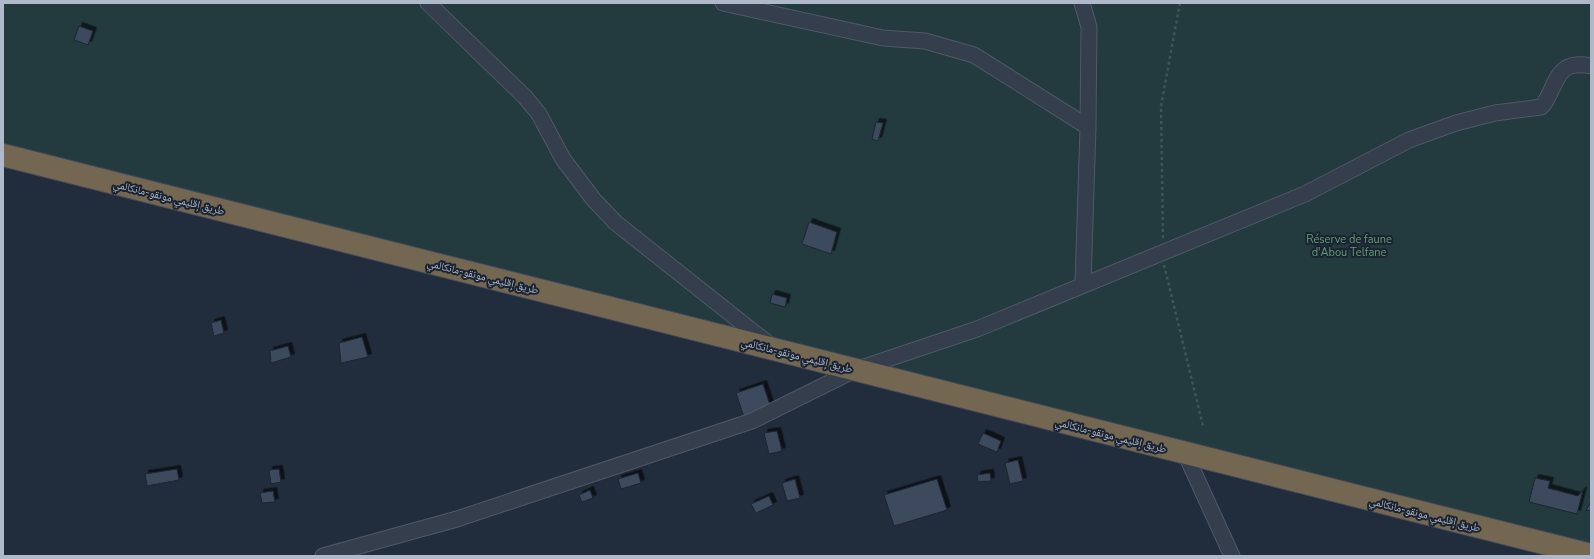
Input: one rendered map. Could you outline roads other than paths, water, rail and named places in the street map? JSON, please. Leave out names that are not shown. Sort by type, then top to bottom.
[{"type":"highway","name":"طريق إقليمي مونقو-مانكالمي","points":[[3,155],[1185,453],[1560,551],[1591,555]]},
{"type":"street","points":[[428,3],[526,97],[539,114],[563,159],[594,200],[616,223],[775,350]]},
{"type":"street","points":[[723,3],[883,38],[926,41],[974,55],[1088,127]]},
{"type":"street","points":[[1082,3],[1088,27],[1088,127],[1083,284]]},
{"type":"street","points":[[323,556],[457,519],[752,421],[855,370],[977,329],[1083,284],[1305,194],[1409,140],[1456,123],[1495,114],[1540,107],[1544,104],[1563,69],[1571,65],[1582,64],[1591,66]]},
{"type":"street","points":[[1185,453],[1232,556]]},
{"type":"park label","name":"Réserve de faune d'Abou Telfane","points":[[1349,245]]}]
